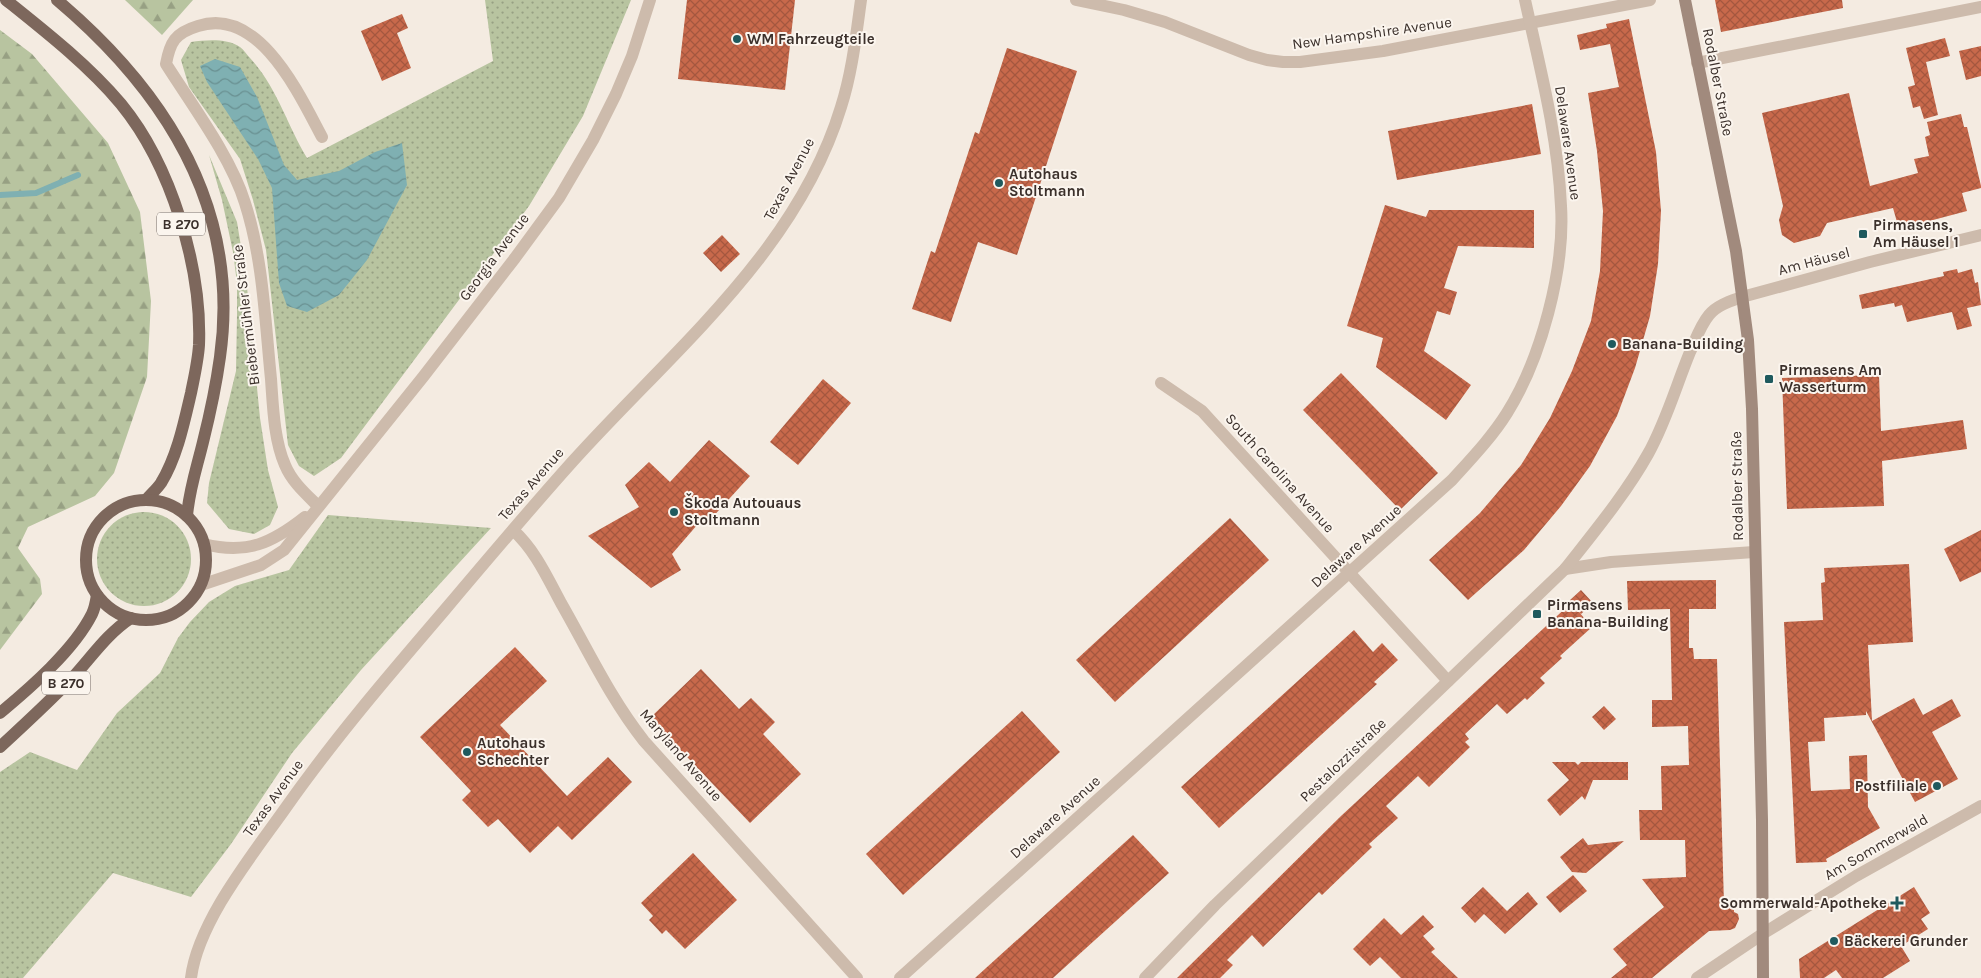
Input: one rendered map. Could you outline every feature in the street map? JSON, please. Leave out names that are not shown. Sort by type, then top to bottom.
[{"type":"main road","name":"B 270","points":[[6,0],[87,68],[121,105],[143,138],[160,170],[177,211],[190,254],[199,313],[199,346],[195,375],[188,406],[168,469],[160,485],[146,500]]},
{"type":"main road","name":"B 270","points":[[57,0],[94,33],[120,60],[162,114],[180,142],[206,198],[224,289],[224,328],[215,390],[190,488],[187,516]]},
{"type":"main road","name":"Rodalber Straße","points":[[1685,0],[1736,251],[1748,340],[1752,409],[1764,933],[1763,978]]},
{"type":"main road","points":[[146,500],[168,504],[187,516],[198,529],[204,544],[206,568],[201,585],[189,601],[173,613],[154,619],[131,618],[109,607],[97,595],[91,584],[86,565],[87,545],[99,522],[108,512],[120,505],[132,501],[146,500]]},
{"type":"main road","name":"B 270","points":[[0,714],[20,697],[77,637],[92,613],[97,595]]},
{"type":"main road","name":"B 270","points":[[0,747],[75,675],[120,625],[131,618]]},
{"type":"street","name":"Georgia Avenue","points":[[201,585],[262,565],[274,558],[294,540],[318,506],[423,377],[515,258],[559,198],[593,140],[632,56],[650,0]]},
{"type":"street","name":"Texas Avenue","points":[[191,978],[197,947],[234,882],[309,776],[383,682],[574,459],[718,307],[755,265],[781,231],[822,155],[841,108],[850,69],[861,0]]},
{"type":"street","name":"New Hampshire Avenue","points":[[1076,0],[1124,10],[1165,22],[1249,55],[1283,62],[1306,61],[1374,52],[1650,0]]},
{"type":"street","name":"Delaware Avenue","points":[[900,978],[1452,480],[1484,445],[1507,413],[1524,383],[1540,337],[1554,287],[1560,245],[1562,207],[1551,124],[1525,0]]},
{"type":"street","points":[[1697,63],[1981,7]]},
{"type":"street","name":"Biebermühler Straße","points":[[318,506],[298,486],[285,466],[273,407],[261,278],[252,229],[245,202],[235,177],[166,64],[169,49],[176,36],[188,29],[204,24],[220,23],[236,27],[252,35],[273,56],[289,79],[322,137]]},
{"type":"street","name":"Am Häusel","points":[[1742,297],[1870,262],[1981,236]]},
{"type":"street","name":"Pestalozzistraße","points":[[1145,978],[1215,905],[1565,569],[1613,508],[1648,455],[1667,414],[1680,376],[1701,326],[1710,313],[1724,304],[1742,297]]},
{"type":"street","name":"South Carolina Avenue","points":[[1161,383],[1202,411],[1448,681]]},
{"type":"street","name":"Georgia Avenue","points":[[204,544],[236,549],[255,546],[285,532],[318,506]]},
{"type":"street","name":"Maryland Avenue","points":[[513,530],[536,558],[610,693],[627,719],[644,741],[857,978]]},
{"type":"street","points":[[1565,569],[1610,562],[1754,552]]},
{"type":"street","name":"Am Sommerwald","points":[[1697,978],[1764,933],[1856,876],[1981,806]]},
{"type":"green space","points":[[125,0],[193,0],[162,35]]},
{"type":"green space","points":[[485,0],[631,0],[583,116],[529,206],[341,458],[314,476],[299,466],[288,445],[266,250],[240,159],[189,87],[181,60],[191,42],[223,41],[240,47],[259,69],[275,94],[307,158],[493,61]]},
{"type":"green space","points":[[0,30],[32,54],[108,143],[140,212],[151,301],[147,377],[114,473],[95,496],[28,527],[18,548],[40,579],[42,594],[0,650]]},
{"type":"green space","points":[[209,155],[237,222],[246,277],[260,418],[268,470],[278,507],[270,525],[254,534],[229,529],[207,503],[209,483],[236,371],[237,315],[237,283],[233,252],[222,200]]},
{"type":"green space","points":[[144,512],[162,515],[178,525],[188,541],[191,559],[188,577],[178,593],[162,603],[144,606],[126,603],[110,593],[100,577],[97,559],[100,541],[110,525],[126,515]]},
{"type":"green space","points":[[328,515],[491,528],[361,670],[292,753],[231,844],[191,897],[113,873],[23,978],[0,978],[0,772],[30,752],[77,770],[117,713],[160,673],[178,638],[209,602],[235,586],[289,570]]},
{"type":"water","points":[[215,59],[240,67],[257,97],[284,165],[297,180],[339,171],[375,152],[402,143],[407,185],[367,260],[339,295],[307,312],[287,306],[279,283],[272,188],[258,159],[207,82],[200,66]]},
{"type":"building","name":"WM Fahrzeugteile","points":[[687,0],[795,0],[785,90],[678,79]]},
{"type":"building","points":[[1715,0],[1842,0],[1843,8],[1721,32]]},
{"type":"building","points":[[402,14],[408,28],[397,33],[411,68],[382,81],[361,31]]},
{"type":"building","name":"Banana-Building","points":[[1629,19],[1656,152],[1661,211],[1658,264],[1650,316],[1635,368],[1617,416],[1590,466],[1561,506],[1524,550],[1468,600],[1429,560],[1480,513],[1521,465],[1550,418],[1572,371],[1591,321],[1600,271],[1603,211],[1597,151],[1588,93],[1619,87],[1610,44],[1580,50],[1577,35],[1607,28],[1606,24]]},
{"type":"building","points":[[1945,38],[1950,56],[1926,62],[1938,115],[1924,119],[1920,106],[1913,108],[1908,87],[1915,85],[1906,48]]},
{"type":"building","points":[[1981,46],[1981,76],[1966,80],[1959,51]]},
{"type":"building","name":"Autohaus Stoltmann","points":[[1007,48],[1077,71],[1017,255],[978,242],[951,322],[912,309],[931,251],[935,253],[975,132],[979,134]]},
{"type":"building","points":[[1849,93],[1870,186],[1918,173],[1914,159],[1929,156],[1925,137],[1930,135],[1927,122],[1961,114],[1964,127],[1967,127],[1981,186],[1981,188],[1962,193],[1967,211],[1899,229],[1893,208],[1827,223],[1820,236],[1794,243],[1782,235],[1779,220],[1783,206],[1762,113]]},
{"type":"building","points":[[1532,104],[1541,154],[1397,180],[1388,131]]},
{"type":"building","points":[[1385,205],[1426,217],[1429,210],[1534,210],[1534,248],[1458,246],[1444,288],[1457,292],[1450,315],[1437,311],[1424,351],[1471,385],[1446,420],[1376,367],[1383,338],[1347,326]]},
{"type":"building","points":[[722,235],[740,254],[721,272],[703,253]]},
{"type":"building","points":[[1957,269],[1958,273],[1972,269],[1975,283],[1978,282],[1981,305],[1967,308],[1972,326],[1957,330],[1952,312],[1907,322],[1902,305],[1895,307],[1894,303],[1862,309],[1859,295],[1944,276],[1943,272]]},
{"type":"building","points":[[1341,373],[1438,473],[1400,510],[1303,410]]},
{"type":"building","points":[[1879,375],[1881,431],[1963,420],[1967,449],[1882,461],[1884,506],[1787,509],[1782,378]]},
{"type":"building","points":[[823,379],[851,403],[798,465],[770,442]]},
{"type":"building","name":"Škoda Autouaus Stoltmann","points":[[709,440],[750,476],[709,521],[704,517],[672,554],[681,570],[651,588],[588,536],[639,507],[625,485],[649,462],[670,482]]},
{"type":"building","points":[[1230,518],[1269,560],[1115,702],[1076,660]]},
{"type":"building","points":[[1981,530],[1981,572],[1960,582],[1944,549]]},
{"type":"building","points":[[1909,564],[1913,642],[1868,645],[1872,721],[1914,698],[1923,715],[1952,699],[1961,716],[1932,732],[1958,779],[1915,802],[1866,711],[1866,715],[1824,718],[1825,741],[1808,742],[1811,791],[1850,789],[1849,756],[1867,755],[1868,807],[1880,828],[1826,859],[1827,862],[1796,863],[1784,622],[1823,620],[1821,583],[1825,582],[1824,568]]},
{"type":"building","points":[[1716,580],[1716,609],[1689,609],[1689,648],[1693,648],[1694,659],[1717,659],[1724,904],[1734,904],[1734,912],[1738,914],[1739,919],[1735,928],[1730,930],[1709,931],[1652,978],[1611,978],[1627,965],[1613,949],[1664,907],[1642,879],[1686,877],[1685,840],[1640,840],[1639,810],[1662,810],[1661,766],[1689,765],[1688,726],[1652,727],[1652,700],[1672,700],[1670,609],[1628,610],[1627,581]]},
{"type":"building","points":[[1581,590],[1593,603],[1581,614],[1572,604],[1592,627],[1560,656],[1562,658],[1540,678],[1545,683],[1527,700],[1525,698],[1507,714],[1497,704],[1465,734],[1469,739],[1465,742],[1470,747],[1429,787],[1418,776],[1386,806],[1398,818],[1369,844],[1372,847],[1322,895],[1319,892],[1263,947],[1252,935],[1227,960],[1233,965],[1220,978],[1177,978],[1341,816],[1571,603],[1569,601]]},
{"type":"building","points":[[1354,630],[1373,652],[1382,643],[1398,660],[1374,682],[1377,684],[1219,828],[1181,787]]},
{"type":"building","name":"Autohaus Schechter","points":[[515,647],[547,681],[500,725],[567,796],[608,757],[632,782],[572,840],[558,826],[530,853],[498,819],[488,827],[462,800],[471,791],[420,737]]},
{"type":"building","points":[[701,669],[739,709],[751,698],[775,722],[763,734],[801,774],[750,823],[650,718]]},
{"type":"building","points":[[1604,706],[1616,719],[1604,730],[1592,717]]},
{"type":"building","points":[[1022,711],[1060,752],[903,895],[866,854]]},
{"type":"building","points":[[1552,762],[1575,762],[1578,765],[1581,762],[1628,762],[1628,780],[1593,780],[1585,800],[1582,796],[1560,816],[1547,800],[1569,780]]},
{"type":"building","points":[[1133,835],[1169,873],[1053,978],[975,978]]},
{"type":"building","points":[[1583,838],[1588,845],[1624,841],[1586,873],[1572,872],[1560,857]]},
{"type":"building","points":[[693,853],[737,900],[685,949],[666,930],[662,934],[649,920],[653,916],[641,903]]},
{"type":"building","points":[[1573,875],[1587,891],[1560,913],[1546,897]]},
{"type":"building","points":[[1483,887],[1507,911],[1528,892],[1538,904],[1505,934],[1484,914],[1475,923],[1461,908]]},
{"type":"building","points":[[1914,887],[1930,913],[1921,919],[1928,929],[1901,946],[1910,961],[1883,978],[1842,978],[1836,970],[1824,978],[1800,978],[1799,959]]},
{"type":"building","points":[[1423,915],[1434,927],[1423,936],[1435,949],[1431,952],[1458,978],[1401,978],[1380,957],[1370,966],[1353,949],[1384,918],[1401,935]]},
{"type":"waterway","points":[[0,195],[36,193],[78,175]]},
{"type":"place","name":"WM Fahrzeugteile","points":[[737,39]]},
{"type":"place","name":"Autohaus Stoltmann","points":[[999,183]]},
{"type":"place","name":"Pirmasens, Am Häusel 1","points":[[1863,234]]},
{"type":"place","name":"Banana-Building","points":[[1612,344]]},
{"type":"place","name":"Pirmasens Am Wasserturm","points":[[1769,379]]},
{"type":"place","name":"Škoda Autouaus Stoltmann","points":[[674,512]]},
{"type":"place","name":"Pirmasens Banana-Building","points":[[1537,614]]},
{"type":"place","name":"Autohaus Schechter","points":[[467,752]]},
{"type":"place","name":"Postfiliale","points":[[1937,786]]},
{"type":"place","name":"Sommerwald-Apotheke","points":[[1897,903]]},
{"type":"place","name":"Bäckerei Grunder","points":[[1834,941]]}]
